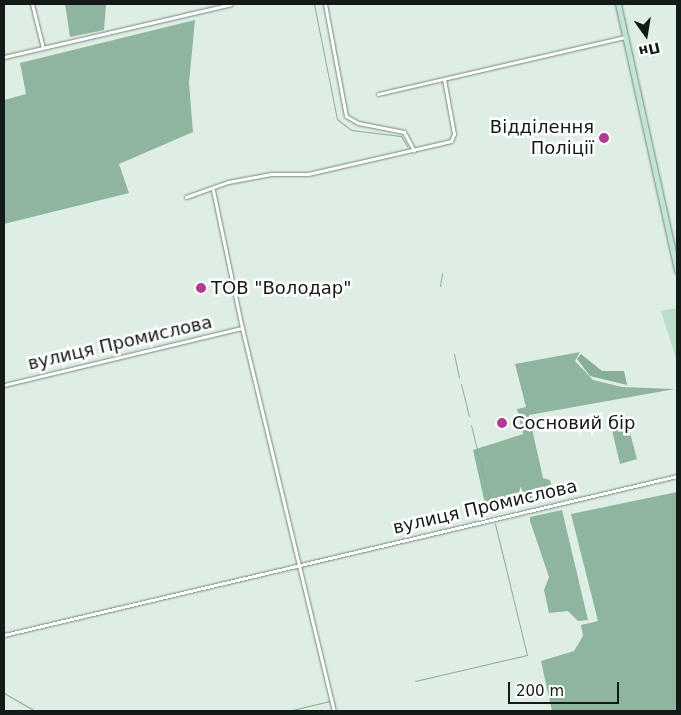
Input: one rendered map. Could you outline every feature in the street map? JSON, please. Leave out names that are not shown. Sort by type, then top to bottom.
[{"type":"main road","points":[[618,4],[677,271]]},
{"type":"street","points":[[32,4],[43,48]]},
{"type":"street","points":[[4,58],[232,4]]},
{"type":"street","points":[[325,4],[346,116],[358,123],[404,132],[414,151]]},
{"type":"street","points":[[378,94],[625,37]]},
{"type":"street","points":[[186,197],[271,174],[292,177],[414,151],[454,137],[444,79]]},
{"type":"street","points":[[213,190],[242,328],[334,711]]},
{"type":"street","name":"вулиця Промислова","points":[[4,385],[242,328]]},
{"type":"street","name":"вулиця Промислова","points":[[4,635],[677,476]]},
{"type":"shaded area","points":[[65,4],[106,4],[104,30],[70,37]]},
{"type":"shaded area","points":[[195,20],[189,83],[193,132],[119,164],[129,193],[4,224],[4,100],[26,94],[20,63]]},
{"type":"shaded area","points":[[677,308],[677,362],[661,311]]},
{"type":"shaded area","points":[[580,352],[575,361],[593,380],[622,387],[675,389],[529,415],[543,478],[550,480],[554,497],[487,513],[473,450],[523,434],[517,409],[526,407],[515,364]]},
{"type":"shaded area","points":[[581,354],[602,371],[624,371],[627,385],[590,376],[577,359]]},
{"type":"shaded area","points":[[627,422],[637,459],[620,464],[611,426]]},
{"type":"shaded area","points":[[677,492],[677,711],[552,711],[541,661],[574,651],[583,636],[581,625],[598,621],[571,514]]},
{"type":"shaded area","points":[[562,510],[588,620],[578,621],[568,611],[549,613],[544,590],[549,577],[530,517]]},
{"type":"waterway","points":[[314,4],[337,119],[351,130],[401,136],[407,146]]},
{"type":"waterway","points":[[440,286],[442,273]]},
{"type":"waterway","points":[[454,354],[459,377]]},
{"type":"waterway","points":[[461,384],[469,416]]},
{"type":"waterway","points":[[471,425],[492,511]]},
{"type":"waterway","points":[[415,681],[527,655],[495,524]]},
{"type":"waterway","points":[[4,693],[35,711]]},
{"type":"waterway","points":[[288,711],[330,701]]},
{"type":"place","name":"Відділення Поліції","points":[[604,138]]},
{"type":"place","name":"ТОВ \"Володар\"","points":[[201,288]]},
{"type":"place","name":"Сосновий бір","points":[[502,423]]}]
